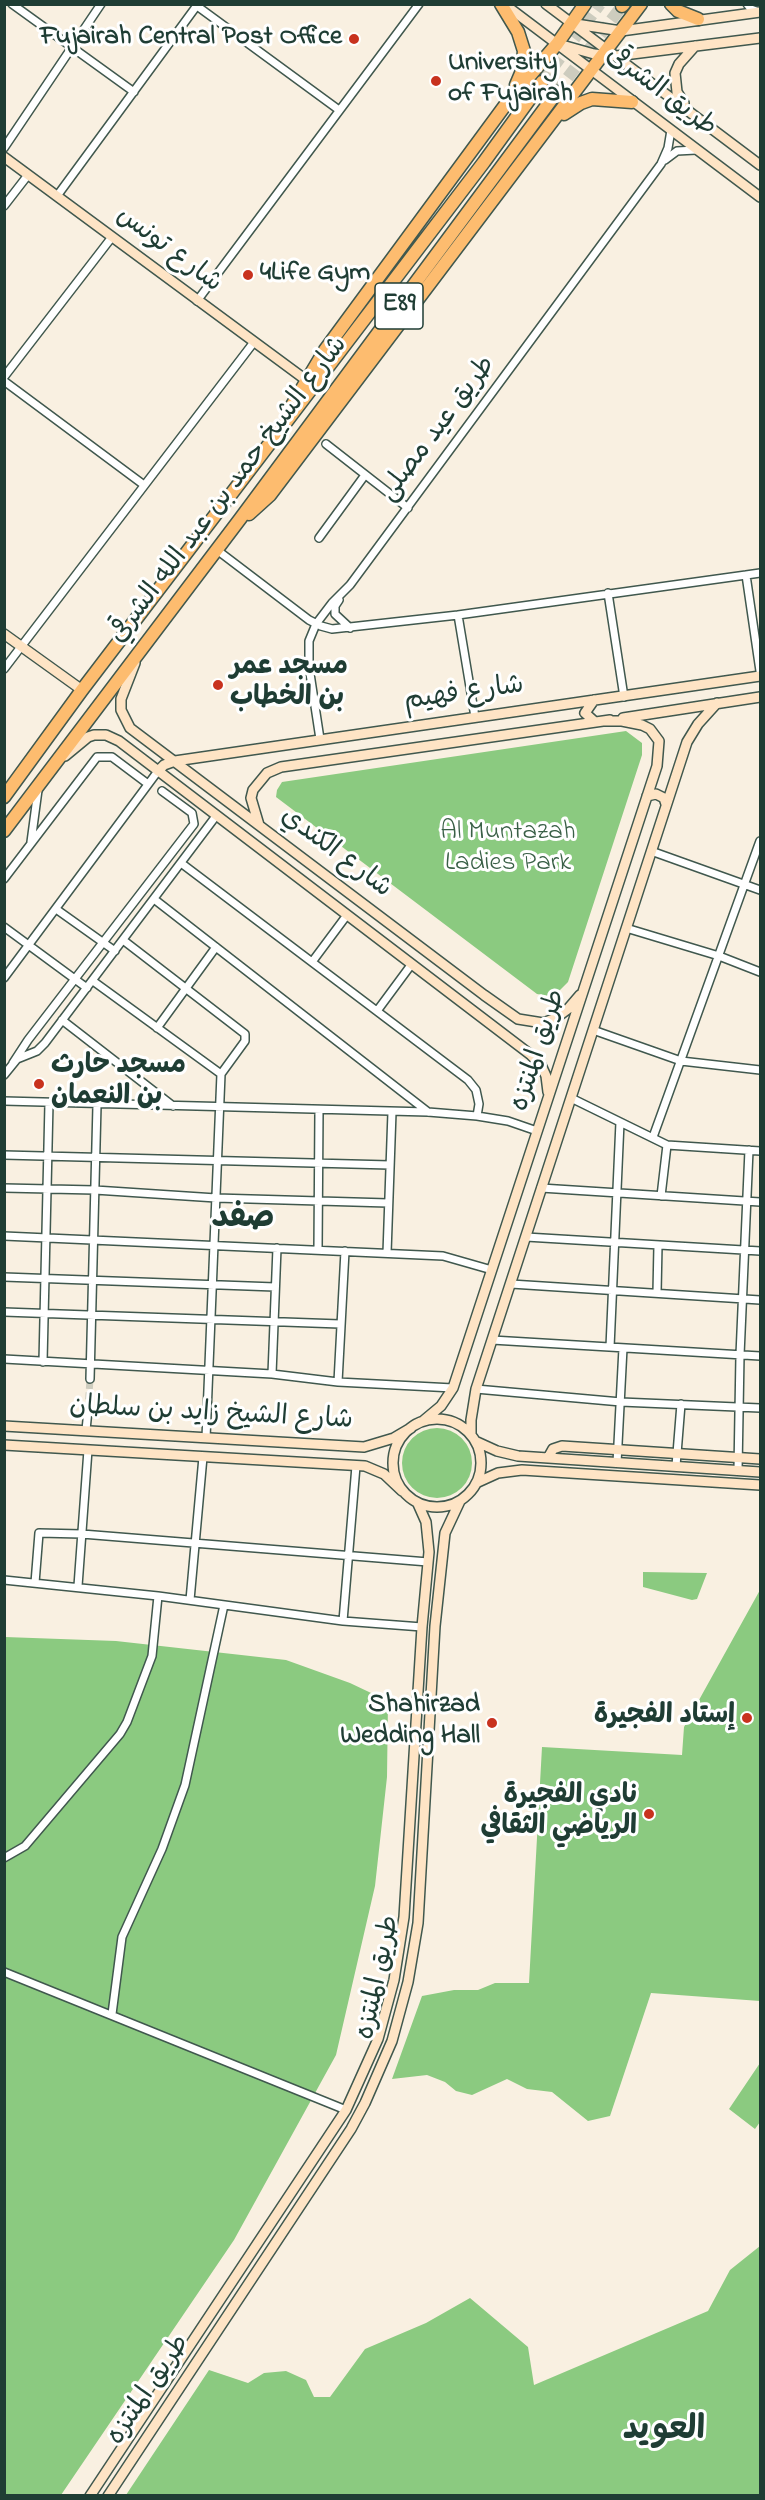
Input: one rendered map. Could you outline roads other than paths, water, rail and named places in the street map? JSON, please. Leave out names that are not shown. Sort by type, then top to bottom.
[{"type":"highway","points":[[502,4],[518,32],[524,51],[522,71],[508,100]]},
{"type":"highway","points":[[274,440],[325,350],[567,20],[585,4]]},
{"type":"highway","points":[[240,519],[255,510],[270,495],[554,122],[595,72],[604,52],[623,33],[641,4]]},
{"type":"highway","points":[[671,4],[678,11],[698,19]]},
{"type":"highway","name":"شارع الشيخ حمد بن عبد الله الشرقي","points":[[4,797],[82,690],[274,440],[542,82]]},
{"type":"highway","name":"شارع الشيخ حمد بن عبد الله الشرقي","points":[[4,831],[240,519],[557,92]]},
{"type":"highway","points":[[554,122],[576,106],[592,99],[632,102]]},
{"type":"street","points":[[4,9],[10,4],[134,92]]},
{"type":"street","points":[[4,148],[101,4]]},
{"type":"street","points":[[196,301],[419,4]]},
{"type":"street","name":"طريق الشرقى","points":[[502,4],[760,197]]},
{"type":"street","name":"طريق الشرقى","points":[[546,4],[604,52],[687,108],[760,165]]},
{"type":"street","points":[[747,4],[760,12]]},
{"type":"street","points":[[57,196],[198,5],[339,110]]},
{"type":"street","points":[[567,20],[596,29],[623,33],[698,19],[760,12]]},
{"type":"street","points":[[552,40],[604,52],[695,46],[760,38]]},
{"type":"street","points":[[687,108],[677,92],[675,73],[679,64],[695,46]]},
{"type":"street","name":"طريق عيد مصلى","points":[[320,739],[309,668],[309,641],[316,624],[332,603],[344,593],[408,508],[661,164],[668,148],[671,130]]},
{"type":"street","name":"طريق عيد مصلى","points":[[661,164],[677,151],[698,150]]},
{"type":"street","name":"شارع تونس","points":[[4,157],[306,381]]},
{"type":"street","points":[[4,206],[28,175]]},
{"type":"street","points":[[112,237],[4,379],[144,485]]},
{"type":"street","points":[[4,669],[254,342]]},
{"type":"street","points":[[326,444],[408,508]]},
{"type":"street","points":[[319,538],[365,475]]},
{"type":"street","points":[[217,549],[316,624],[332,629],[458,615],[760,573]]},
{"type":"street","points":[[746,575],[760,671]]},
{"type":"street","points":[[344,593],[336,606],[335,614],[350,628]]},
{"type":"street","points":[[608,593],[624,697]]},
{"type":"street","points":[[458,615],[475,717]]},
{"type":"street","points":[[4,634],[82,690]]},
{"type":"street","name":"شارع الكندي","points":[[141,650],[122,693],[121,710],[130,728],[518,1019],[543,1023],[556,1018],[568,1009],[583,990]]},
{"type":"street","name":"شارع فهيم","points":[[175,761],[760,676]]},
{"type":"street","name":"شارع فهيم","points":[[259,825],[250,798],[253,790],[267,774],[282,767],[760,698]]},
{"type":"street","points":[[594,699],[585,712],[600,721]]},
{"type":"street","name":"طريق المنتزه","points":[[473,1438],[471,1420],[476,1389],[666,804],[687,742],[698,724],[717,703]]},
{"type":"street","name":"طريق المنتزه","points":[[423,1421],[441,1406],[453,1388],[660,753],[656,735],[642,725],[621,721],[600,721]]},
{"type":"street","name":"شارع الكندي","points":[[54,765],[88,737],[102,735],[115,739],[531,1055],[541,1065],[546,1076],[549,1096]]},
{"type":"street","points":[[4,879],[97,756],[112,757],[148,784]]},
{"type":"street","points":[[4,978],[158,771],[164,765],[175,761]]},
{"type":"street","points":[[30,844],[38,787]]},
{"type":"street","points":[[4,1075],[194,824],[192,813],[162,791]]},
{"type":"street","points":[[647,796],[656,794],[664,798],[666,804]]},
{"type":"street","points":[[13,1063],[42,1047],[216,816]]},
{"type":"street","points":[[269,857],[278,858],[281,855],[282,842]]},
{"type":"street","points":[[653,1137],[760,842]]},
{"type":"street","points":[[651,851],[760,890]]},
{"type":"street","points":[[181,863],[468,1080],[476,1089],[479,1104],[477,1116]]},
{"type":"street","points":[[154,899],[428,1112]]},
{"type":"street","points":[[56,909],[115,951]]},
{"type":"street","points":[[312,962],[347,915]]},
{"type":"street","points":[[4,927],[87,988]]},
{"type":"street","points":[[626,928],[719,956],[760,972]]},
{"type":"street","points":[[123,940],[245,1034],[245,1041],[221,1074],[206,1438]]},
{"type":"street","points":[[157,1028],[216,947]]},
{"type":"street","points":[[377,1011],[411,965]]},
{"type":"street","points":[[93,981],[221,1074]]},
{"type":"street","points":[[63,1020],[172,1106]]},
{"type":"street","points":[[593,1030],[681,1061],[760,1070]]},
{"type":"street","points":[[571,1098],[667,1145],[760,1151]]},
{"type":"street","points":[[4,1101],[428,1112],[508,1121],[537,1131]]},
{"type":"street","points":[[43,1362],[49,1103]]},
{"type":"street","points":[[90,1379],[97,1105]]},
{"type":"street","points":[[318,1250],[319,1110]]},
{"type":"street","points":[[387,1253],[392,1112]]},
{"type":"street","points":[[610,1347],[620,1122]]},
{"type":"street","points":[[661,1196],[667,1145]]},
{"type":"street","points":[[738,1470],[740,1355],[749,1150]]},
{"type":"street","points":[[4,1155],[390,1165]]},
{"type":"street","points":[[4,1188],[388,1203]]},
{"type":"street","points":[[542,1188],[760,1202]]},
{"type":"street","points":[[4,1236],[443,1256],[492,1270]]},
{"type":"street","points":[[526,1237],[760,1251]]},
{"type":"street","points":[[657,1293],[658,1245]]},
{"type":"street","points":[[272,1374],[277,1248]]},
{"type":"street","points":[[338,1382],[345,1251]]},
{"type":"street","points":[[4,1277],[274,1287]]},
{"type":"street","points":[[510,1284],[760,1300]]},
{"type":"street","points":[[4,1312],[340,1324]]},
{"type":"street","points":[[492,1340],[760,1356]]},
{"type":"street","points":[[617,1463],[623,1348]]},
{"type":"street","points":[[4,1359],[272,1374],[338,1382],[453,1388]]},
{"type":"street","points":[[476,1389],[621,1402],[760,1408]]},
{"type":"street","points":[[676,1466],[681,1404]]},
{"type":"street","points":[[87,1430],[88,1410]]},
{"type":"street","points":[[760,1472],[508,1455],[473,1438],[459,1425],[445,1420],[423,1421],[411,1428],[399,1441],[393,1457],[394,1475],[402,1491],[418,1504],[443,1507],[460,1501],[476,1484],[498,1473],[522,1470],[760,1485]]},
{"type":"street","name":"شارع الشيخ زايد بن سلطان","points":[[4,1426],[364,1447],[394,1438],[411,1428]]},
{"type":"street","points":[[473,1438],[481,1462],[476,1484]]},
{"type":"street","name":"شارع الشيخ زايد بن سلطان","points":[[4,1445],[356,1466],[376,1469],[392,1480],[402,1491]]},
{"type":"street","points":[[548,1458],[549,1453],[557,1446],[760,1459]]},
{"type":"street","points":[[78,1586],[88,1450]]},
{"type":"street","points":[[190,1600],[203,1457]]},
{"type":"street","points":[[343,1621],[356,1466]]},
{"type":"street","name":"طريق المنتزه","points":[[108,2496],[360,2112],[381,2070],[401,2012],[418,1923],[431,1680],[444,1545],[449,1522],[460,1501]]},
{"type":"street","name":"طريق المنتزه","points":[[90,2496],[346,2110],[368,2065],[381,2030],[401,1944],[428,1562],[428,1532],[418,1504]]},
{"type":"street","points":[[35,1583],[39,1533],[82,1534],[428,1562]]},
{"type":"street","points":[[4,1580],[78,1586],[343,1621],[422,1627]]},
{"type":"street","points":[[4,1858],[26,1846],[123,1728],[152,1656],[159,1596]]},
{"type":"street","points":[[112,2014],[122,1937],[162,1849],[185,1785],[224,1605]]},
{"type":"street","points":[[4,1972],[346,2110]]},
{"type":"street","points":[[253,2278],[246,2279],[243,2272],[254,2247]]},
{"type":"tunnel","points":[[542,82],[600,4]]},
{"type":"tunnel","points":[[557,92],[622,6]]},
{"type":"tunnel","points":[[88,1410],[90,1379]]},
{"type":"place","name":"Fujairah Central Post Office","points":[[354,39]]},
{"type":"place","name":"University of Fujairah","points":[[436,81]]},
{"type":"place","name":"4Life Gym","points":[[248,275]]},
{"type":"place","name":"مسجد عمر بن الخطاب","points":[[218,685]]},
{"type":"place","name":"مسجد حارث بن النعمان","points":[[39,1084]]},
{"type":"place","name":"إستاد الفجيرة","points":[[747,1718]]},
{"type":"place","name":"Shahirzad Wedding Hall","points":[[492,1723]]},
{"type":"place","name":"نادي الفجيرة الرياضي الثقافي","points":[[649,1814]]},
{"type":"district","name":"صفد","points":[[243,1221]]},
{"type":"district","name":"العويد","points":[[664,2433]]},
{"type":"park label","name":"Al Muntazah Ladies Park","points":[[508,850]]}]
